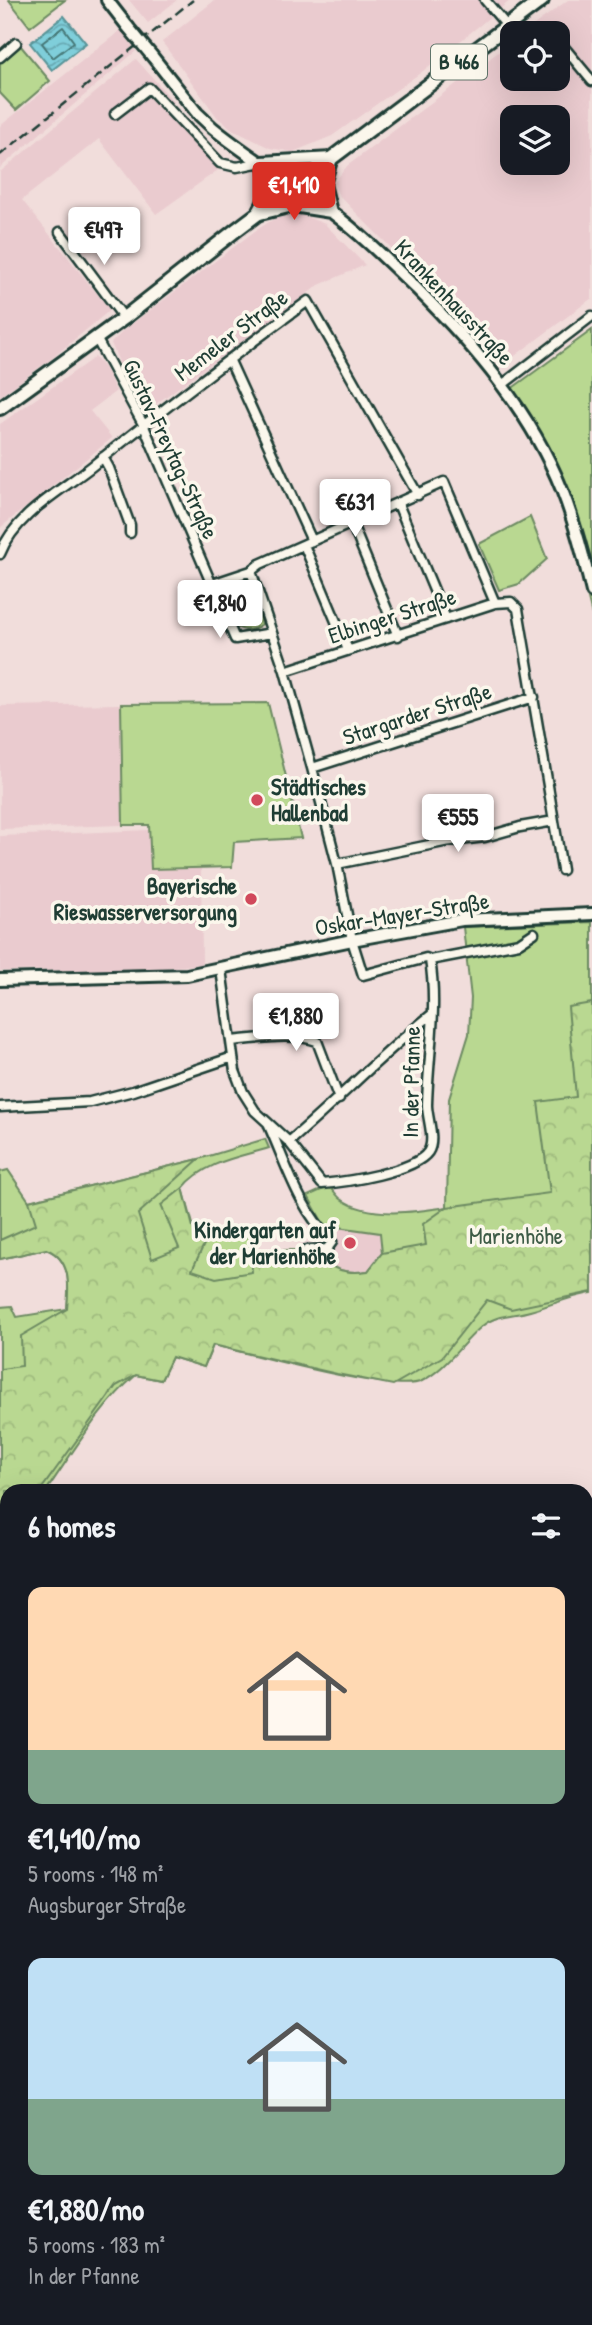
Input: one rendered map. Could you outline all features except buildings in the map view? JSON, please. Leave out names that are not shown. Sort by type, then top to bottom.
[{"type":"main road","name":"B 466","points":[[514,21],[542,0]]},
{"type":"main road","name":"B 466","points":[[0,408],[124,318],[500,31]]},
{"type":"street","name":"Krankenhausstraße","points":[[107,0],[204,120],[232,143],[331,212],[380,253],[455,327],[502,384],[531,429],[561,489],[592,592]]},
{"type":"street","points":[[485,0],[503,21]]},
{"type":"street","points":[[0,57],[16,43]]},
{"type":"street","points":[[570,54],[592,81]]},
{"type":"street","points":[[116,114],[149,88],[220,163],[237,167],[262,162],[332,158],[324,184],[331,212],[293,206],[256,215]]},
{"type":"street","points":[[256,215],[269,186],[269,177],[262,162]]},
{"type":"street","points":[[60,232],[124,318]]},
{"type":"street","name":"Memeler Straße","points":[[0,554],[6,538],[18,524],[143,424],[308,301],[418,495]]},
{"type":"street","points":[[502,384],[592,316]]},
{"type":"street","name":"Gustav-Freytag-Straße","points":[[96,338],[143,424],[235,639],[272,633]]},
{"type":"street","points":[[229,359],[308,543],[348,650]]},
{"type":"street","points":[[103,457],[130,525],[130,533]]},
{"type":"street","points":[[211,581],[251,571],[260,564],[443,482],[495,603]]},
{"type":"street","points":[[398,504],[446,619]]},
{"type":"street","points":[[352,524],[398,636]]},
{"type":"street","points":[[251,571],[285,671],[312,768],[337,864],[352,940],[363,975],[426,958],[430,960],[519,943],[534,933]]},
{"type":"street","name":"Elbinger Straße","points":[[285,671],[495,603],[512,602],[518,610],[534,697]]},
{"type":"street","points":[[534,697],[562,870]]},
{"type":"street","name":"Stargarder Straße","points":[[312,768],[534,697]]},
{"type":"street","points":[[337,864],[444,842],[485,837],[554,821]]},
{"type":"street","name":"Oskar-Mayer-Straße","points":[[0,980],[187,975],[462,920],[592,914]]},
{"type":"street","name":"In der Pfanne","points":[[221,969],[235,1071],[243,1092],[255,1111],[289,1142],[322,1184],[354,1181],[388,1172],[427,1154],[431,1145],[427,1105],[434,985],[430,960]]},
{"type":"street","name":"In der Pfanne","points":[[289,1142],[339,1099],[396,1043],[431,1015]]},
{"type":"street","points":[[231,1041],[269,1038],[309,1038],[317,1041],[339,1099]]},
{"type":"street","points":[[0,1107],[90,1102],[133,1091],[233,1057]]},
{"type":"street","points":[[268,1123],[289,1180],[306,1210],[332,1242],[327,1249],[307,1250]]},
{"type":"shaded area","points":[[129,0],[177,0],[148,23]]},
{"type":"shaded area","points":[[215,0],[511,0],[423,71],[332,136],[293,152],[270,148],[235,131],[218,118],[162,42]]},
{"type":"shaded area","points":[[568,0],[592,0],[592,298],[508,361],[338,194],[334,183],[347,166],[500,51],[500,91],[570,91],[570,21],[539,21]]},
{"type":"shaded area","points":[[121,30],[136,51],[0,168],[0,126]]},
{"type":"shaded area","points":[[136,59],[174,102],[164,109],[218,170],[156,214],[99,139],[22,200],[110,310],[51,359],[0,396],[0,172]]},
{"type":"shaded area","points":[[299,214],[325,224],[365,265],[319,285],[149,409],[121,367],[111,343],[124,330],[255,231],[274,219]]},
{"type":"shaded area","points":[[95,357],[105,369],[116,391],[90,411],[112,438],[0,528],[0,424]]},
{"type":"shaded area","points":[[121,704],[123,825],[0,829],[0,706]]},
{"type":"shaded area","points":[[149,830],[151,869],[201,868],[202,964],[156,969],[0,971],[0,836]]},
{"type":"shaded area","name":"Kindergarten auf der Marienhöhe","points":[[324,1225],[381,1233],[382,1253],[368,1271],[360,1273],[332,1269],[314,1253]]},
{"type":"green space","points":[[9,0],[65,0],[30,27]]},
{"type":"green space","points":[[20,45],[50,81],[16,110],[0,93],[0,62]]},
{"type":"green space","points":[[592,330],[592,615],[561,490],[507,392]]},
{"type":"green space","points":[[530,517],[547,559],[519,584],[499,590],[479,544]]},
{"type":"green space","points":[[246,581],[262,624],[248,630],[234,625],[220,586]]},
{"type":"green space","points":[[268,703],[301,838],[234,842],[232,867],[151,869],[149,825],[123,825],[121,704]]},
{"type":"green space","name":"Marienhöhe","points":[[592,922],[592,1293],[493,1320],[481,1327],[431,1376],[407,1384],[354,1378],[213,1345],[204,1367],[172,1357],[161,1380],[136,1375],[110,1401],[51,1484],[0,1484],[0,1307],[12,1306],[17,1317],[67,1309],[68,1292],[65,1267],[61,1260],[46,1249],[0,1259],[0,1172],[8,1170],[29,1201],[199,1159],[265,1139],[269,1148],[212,1166],[191,1179],[183,1188],[197,1239],[242,1229],[257,1251],[312,1250],[337,1269],[368,1271],[382,1253],[380,1233],[324,1225],[308,1196],[330,1186],[341,1199],[352,1205],[378,1212],[421,1211],[447,1207],[449,1099],[469,1034],[471,998],[463,927]]},
{"type":"green space","name":"Marienhöhe","points":[[592,1003],[592,1292],[511,1309],[487,1300],[442,1357],[393,1385],[213,1345],[204,1367],[172,1357],[161,1380],[136,1375],[116,1386],[45,1484],[0,1484],[0,1369],[22,1366],[21,1336],[67,1309],[68,1301],[65,1267],[61,1260],[46,1249],[0,1259],[0,1240],[36,1224],[29,1201],[199,1159],[138,1214],[152,1259],[179,1248],[161,1205],[183,1188],[196,1239],[208,1236],[192,1270],[216,1278],[252,1272],[250,1241],[257,1251],[312,1250],[337,1269],[368,1271],[382,1253],[426,1245],[423,1224],[447,1207],[550,1193],[538,1102],[576,1097],[568,1007]]},
{"type":"water","points":[[64,16],[86,43],[52,70],[30,43]]},
{"type":"railway","points":[[0,155],[193,0]]},
{"type":"place","name":"Städtisches Hallenbad","points":[[257,800]]},
{"type":"place","name":"Bayerische Rieswasserversorgung","points":[[251,899]]},
{"type":"place","name":"Kindergarten auf der Marienhöhe","points":[[350,1243]]}]
